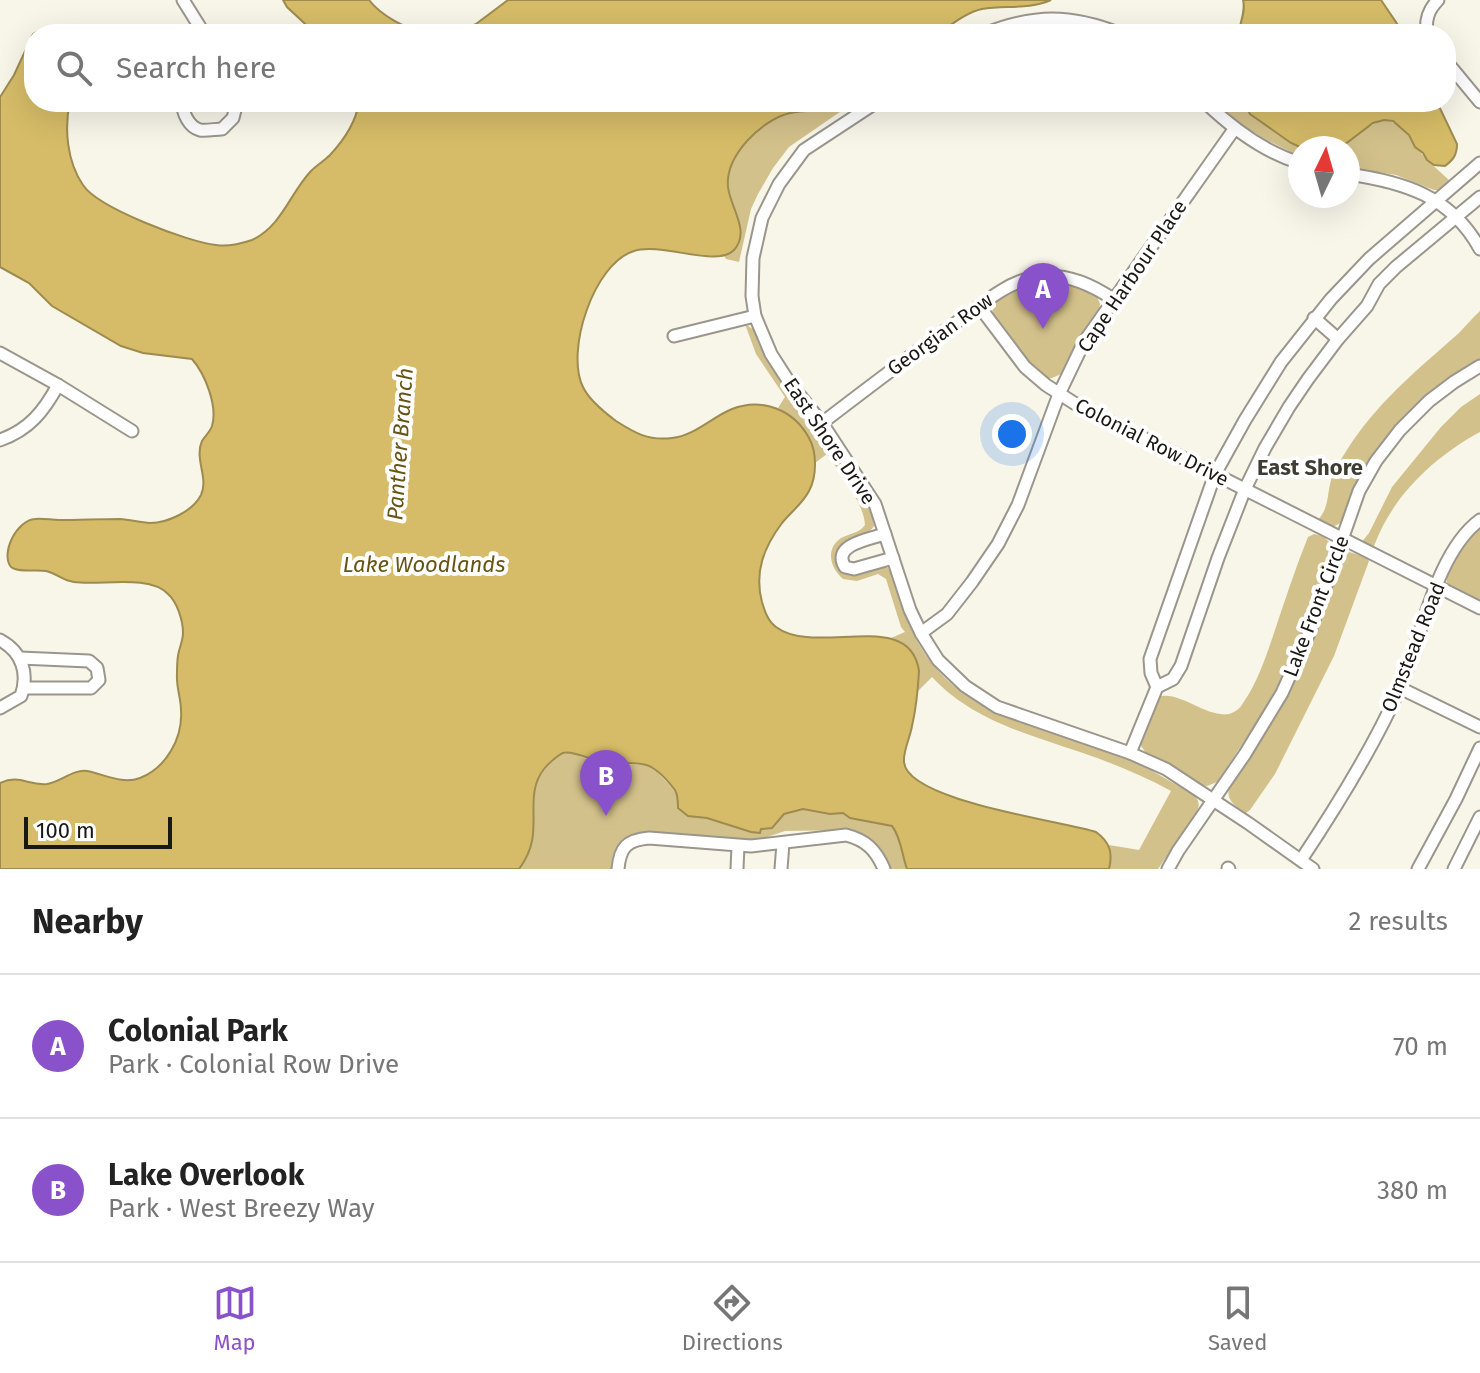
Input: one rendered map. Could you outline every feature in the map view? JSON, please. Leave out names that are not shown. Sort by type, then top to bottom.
[{"type":"street","points":[[183,0],[198,24]]},
{"type":"street","points":[[1426,24],[1438,0]]},
{"type":"street","points":[[1009,24],[1048,18],[1089,24]]},
{"type":"street","points":[[1456,73],[1480,102]]},
{"type":"street","points":[[184,112],[189,122],[199,130],[222,129],[234,112]]},
{"type":"street","name":"East Shore Drive","points":[[862,112],[804,150],[779,184],[762,218],[753,258],[752,296],[755,316],[771,354],[822,423],[875,504],[910,610],[921,633],[938,660],[965,686],[997,707],[1130,753],[1166,769],[1313,869]]},
{"type":"street","points":[[1217,112],[1269,150],[1288,158]]},
{"type":"street","name":"Cape Harbour Place","points":[[921,633],[947,614],[998,544],[1018,505],[1059,394],[1084,342],[1235,128]]},
{"type":"street","points":[[1157,687],[1151,673],[1150,659],[1215,474],[1270,378],[1314,318],[1369,259],[1480,163]]},
{"type":"street","points":[[1360,176],[1392,181],[1437,201],[1456,217],[1480,249]]},
{"type":"street","points":[[1130,753],[1157,687],[1173,679],[1181,666],[1245,489],[1289,407],[1338,339],[1367,306],[1379,284],[1480,197]]},
{"type":"street","name":"Georgian Row","points":[[822,423],[1002,289],[1028,278],[1055,277],[1076,279],[1098,288],[1113,299]]},
{"type":"street","name":"Colonial Row Drive","points":[[979,306],[1025,367],[1059,394],[1480,608]]},
{"type":"street","points":[[674,336],[755,316]]},
{"type":"street","points":[[1314,318],[1338,339]]},
{"type":"street","points":[[0,353],[132,431]]},
{"type":"street","name":"Lake Front Circle","points":[[1170,868],[1178,851],[1258,734],[1287,682],[1310,631],[1359,491],[1376,461],[1400,430],[1429,401],[1480,366]]},
{"type":"street","points":[[0,440],[37,418],[58,385]]},
{"type":"street","name":"Olmstead Road","points":[[1301,860],[1342,798],[1400,688],[1454,548],[1480,520]]},
{"type":"street","points":[[885,534],[849,546],[842,553],[841,560],[845,567],[854,569],[893,558]]},
{"type":"street","points":[[0,640],[20,658],[24,666],[21,696],[0,708]]},
{"type":"street","points":[[20,658],[89,661],[97,668],[99,680],[91,688],[24,688]]},
{"type":"street","points":[[1400,688],[1480,727]]},
{"type":"street","points":[[1418,869],[1480,748]]},
{"type":"street","points":[[1454,869],[1480,817]]},
{"type":"street","points":[[618,869],[623,848],[638,839],[738,846],[846,835],[866,843],[879,856],[884,869]]},
{"type":"street","points":[[781,869],[783,843]]},
{"type":"street","points":[[737,869],[738,846]]},
{"type":"shaded area","points":[[840,112],[789,147],[773,168],[751,209],[739,262],[726,259],[724,256],[733,250],[740,229],[727,185],[732,162],[757,131],[789,113]]},
{"type":"shaded area","points":[[1227,112],[1249,112],[1288,141],[1288,151],[1260,136]]},
{"type":"shaded area","points":[[1384,120],[1398,125],[1426,159],[1451,182],[1441,190],[1434,190],[1396,175],[1360,169],[1360,136],[1357,136]]},
{"type":"shaded area","points":[[1041,282],[1082,288],[1096,294],[1100,304],[1061,374],[1052,378],[1046,378],[1022,355],[1000,328],[992,311],[994,303],[1004,295]]},
{"type":"shaded area","points":[[1480,311],[1480,360],[1445,382],[1412,410],[1370,460],[1340,523],[1331,527],[1323,524],[1318,520],[1326,506],[1332,477],[1357,435],[1398,388]]},
{"type":"shaded area","points":[[745,324],[754,330],[777,375],[842,460],[873,518],[874,526],[869,532],[843,543],[839,548],[839,565],[888,568],[915,637],[938,670],[953,685],[993,711],[1142,765],[1196,797],[1199,804],[1197,811],[1158,869],[1109,869],[1109,845],[1139,850],[1171,791],[1115,765],[1020,732],[982,715],[932,677],[917,692],[919,671],[896,640],[891,638],[905,632],[886,579],[878,574],[857,581],[843,579],[832,564],[831,553],[836,542],[865,525],[860,507],[827,454],[815,463],[803,431],[778,408],[785,397],[756,354]]},
{"type":"shaded area","points":[[1480,394],[1480,432],[1447,453],[1417,479],[1392,510],[1374,546],[1361,543],[1392,487],[1441,427]]},
{"type":"shaded area","points":[[1480,525],[1480,604],[1448,586],[1447,578],[1451,561]]},
{"type":"shaded area","points":[[1314,534],[1323,536],[1331,544],[1302,634],[1274,692],[1217,782],[1202,785],[1146,753],[1141,739],[1158,697],[1175,697],[1220,714],[1229,714],[1240,707],[1264,662],[1308,537]]},
{"type":"shaded area","points":[[1349,552],[1366,557],[1369,561],[1334,656],[1275,774],[1246,813],[1231,801],[1230,785],[1287,695],[1310,646],[1340,561]]},
{"type":"shaded area","points":[[571,752],[608,764],[647,765],[676,792],[679,808],[697,818],[707,818],[751,832],[784,814],[803,809],[843,813],[850,818],[893,826],[907,869],[884,869],[875,844],[849,830],[785,831],[758,840],[642,835],[614,869],[519,869],[531,839],[535,790],[540,777],[555,759]]},
{"type":"water","points":[[283,0],[369,0],[401,24],[305,24]]},
{"type":"water","points":[[508,0],[1051,0],[1034,5],[976,11],[952,24],[476,24]]},
{"type":"water","points":[[1243,0],[1381,0],[1397,24],[1240,24]]},
{"type":"water","name":"Lake Woodlands","points":[[24,53],[24,112],[69,112],[68,145],[73,166],[92,194],[145,222],[186,238],[220,246],[252,240],[271,226],[313,169],[345,137],[356,112],[798,112],[779,117],[757,131],[732,163],[728,187],[741,235],[734,250],[715,256],[646,249],[634,251],[607,272],[587,310],[581,331],[578,371],[583,387],[593,401],[616,421],[649,437],[680,437],[725,412],[743,406],[776,408],[795,420],[812,444],[815,471],[812,485],[776,532],[762,560],[760,591],[771,622],[793,635],[814,638],[880,637],[898,641],[912,652],[919,671],[915,713],[904,758],[912,776],[930,788],[988,808],[1096,832],[1109,848],[1109,869],[907,869],[892,826],[850,818],[843,813],[803,809],[784,814],[772,828],[761,829],[760,833],[751,832],[707,818],[688,816],[678,808],[677,794],[672,786],[647,765],[605,763],[567,752],[553,760],[539,777],[534,795],[532,841],[519,869],[0,869],[0,783],[19,780],[47,784],[82,771],[120,780],[140,778],[158,767],[171,751],[181,721],[177,667],[183,628],[171,597],[149,584],[74,582],[46,571],[14,569],[8,561],[12,538],[22,525],[35,519],[120,519],[150,523],[179,515],[201,495],[200,448],[213,418],[209,391],[192,359],[143,353],[121,346],[52,306],[29,283],[0,267],[0,97]]},
{"type":"water","points":[[1249,112],[1442,112],[1457,144],[1452,159],[1445,166],[1434,165],[1415,147],[1409,135],[1393,121],[1384,120],[1373,123],[1356,136],[1288,136],[1288,141]]},
{"type":"place","name":"Colonial Park","points":[[1043,329]]},
{"type":"place","name":"Lake Overlook","points":[[606,816]]},
{"type":"district","name":"East Shore","points":[[1310,467]]},
{"type":"water label","name":"Panther Branch","points":[[400,444]]}]
